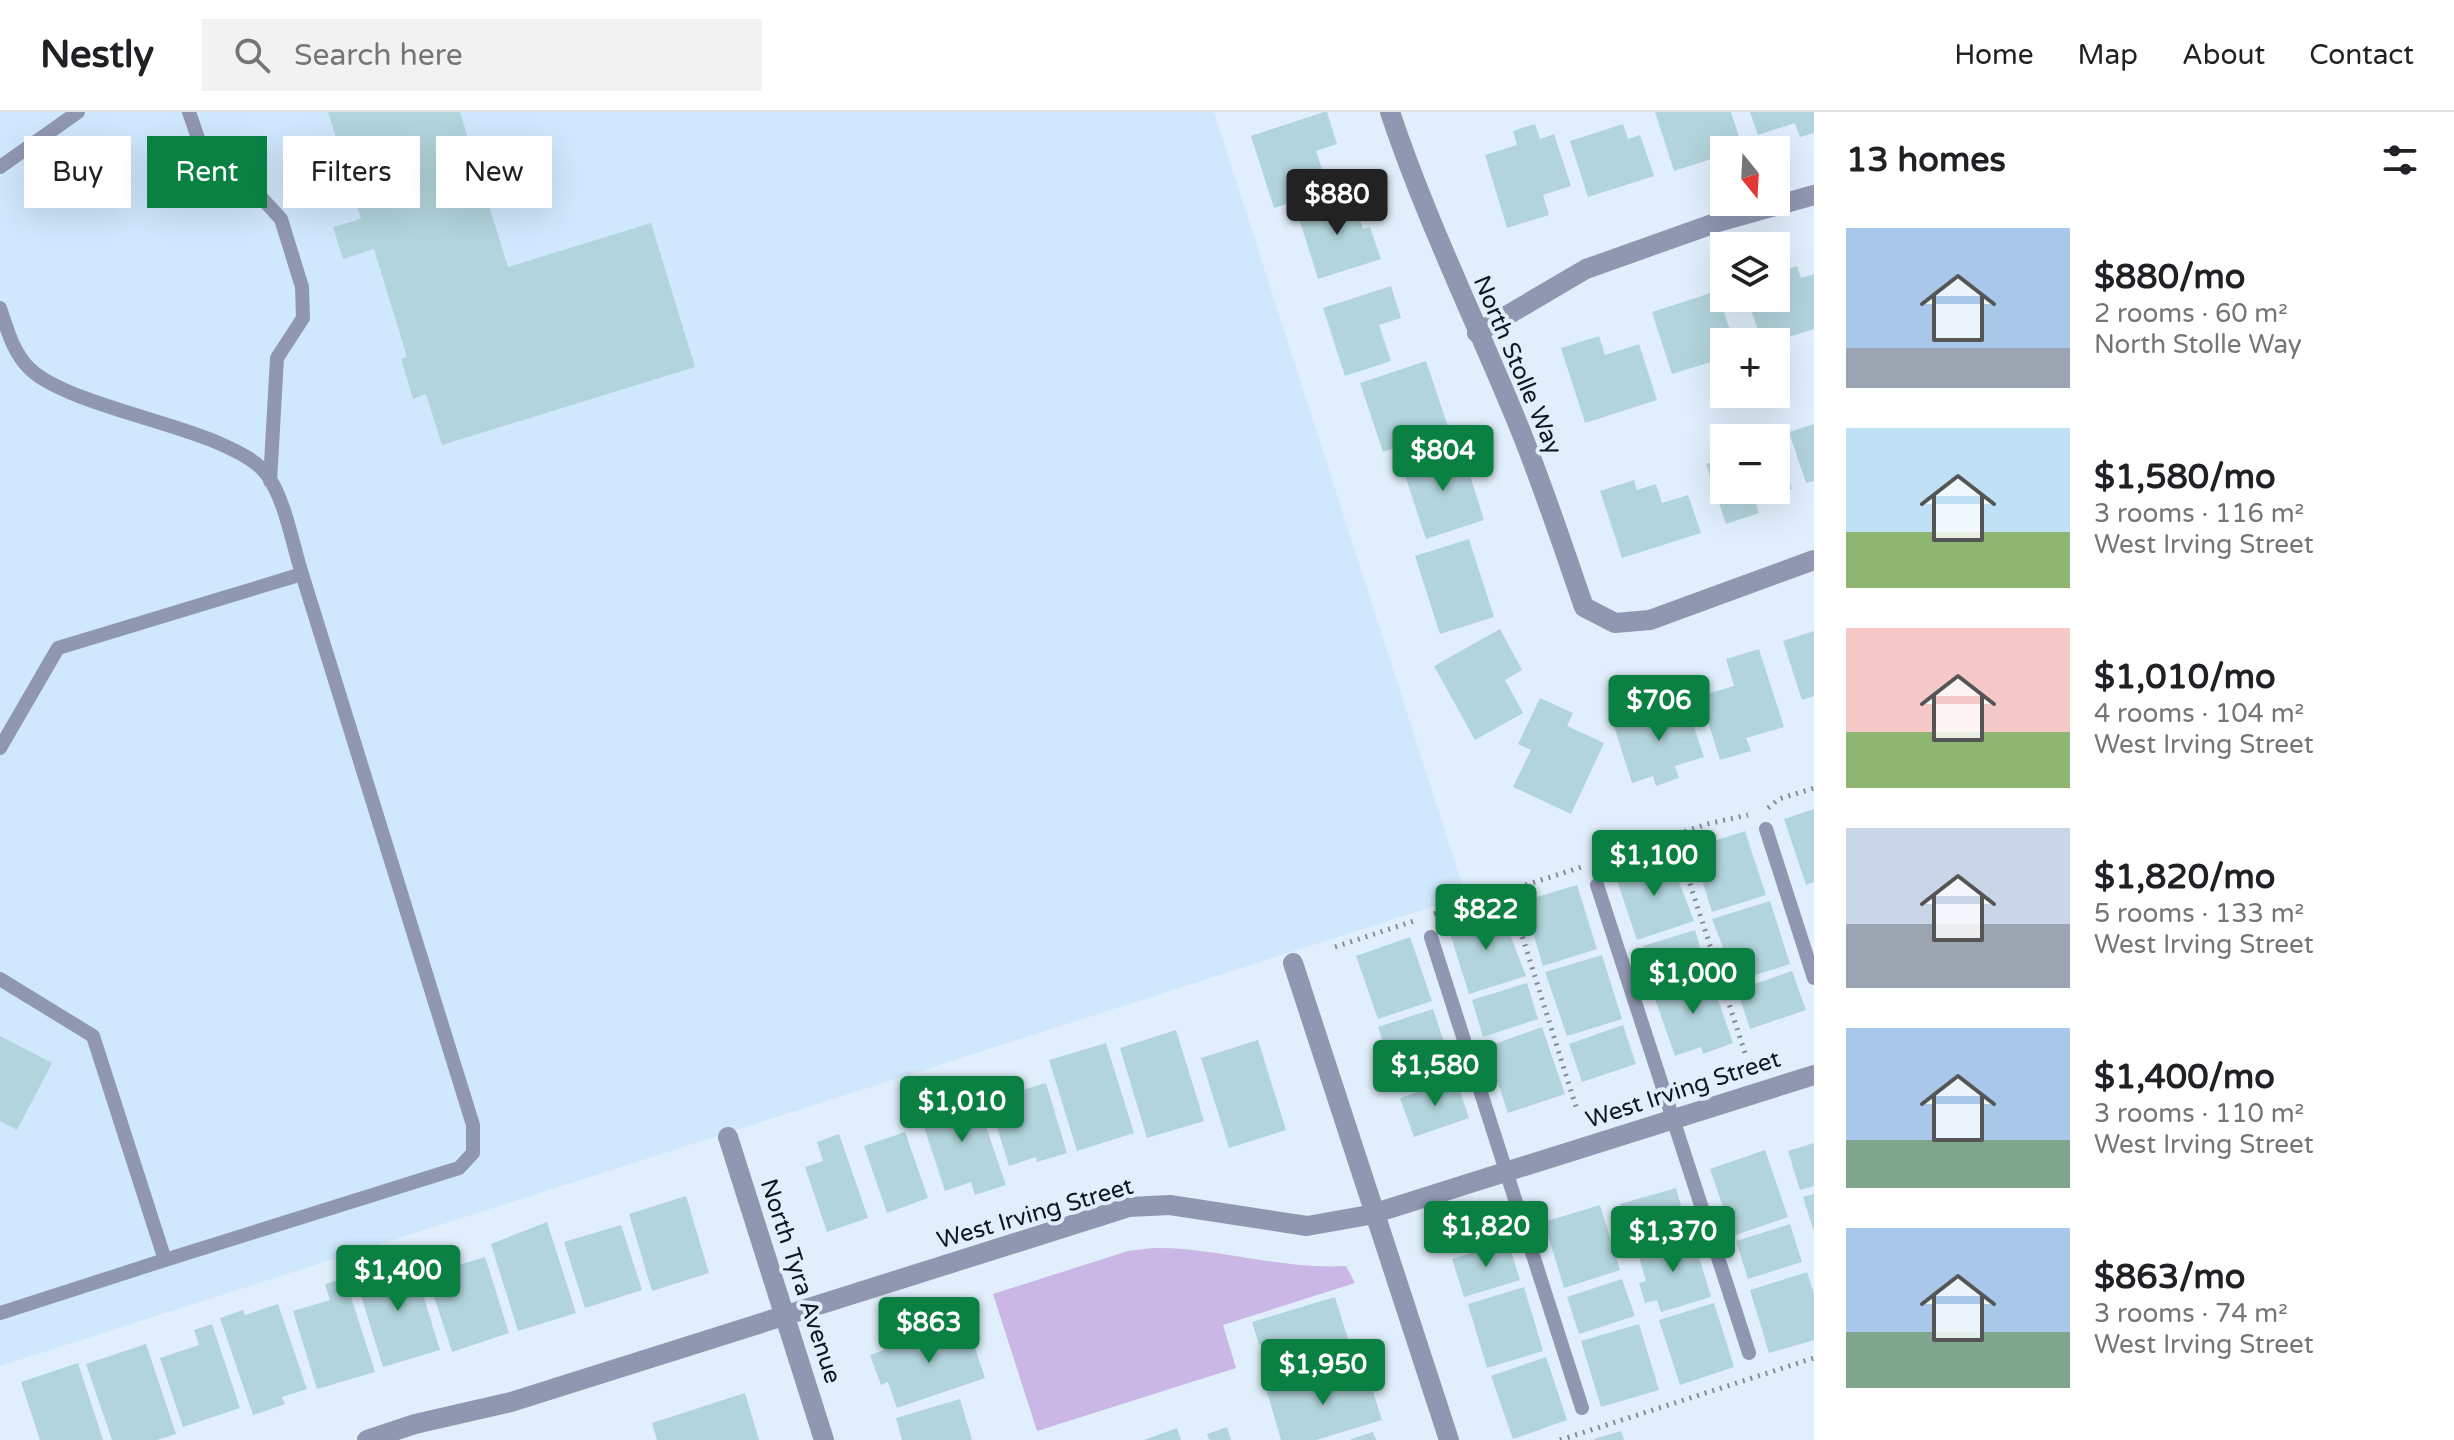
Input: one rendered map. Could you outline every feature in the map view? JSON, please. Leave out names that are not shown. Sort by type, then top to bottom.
[{"type":"street","name":"North Stolle Way","points":[[1390,112],[1410,171],[1516,419],[1584,607],[1615,623],[1650,620],[1814,560]]},
{"type":"street","points":[[1477,333],[1586,269],[1721,221],[1814,195]]},
{"type":"street","points":[[1293,963],[1449,1440]]},
{"type":"street","name":"West Irving Street","points":[[367,1440],[415,1424],[511,1402],[1129,1207],[1170,1205],[1307,1226],[1375,1213],[1814,1075]]},
{"type":"street","name":"North Tyra Avenue","points":[[728,1137],[824,1440]]},
{"type":"lane","points":[[0,167],[78,112]]},
{"type":"lane","points":[[189,112],[213,182],[258,194],[281,219],[302,287],[303,318],[277,358],[270,481]]},
{"type":"lane","points":[[0,308],[11,342],[29,369],[57,387],[205,436],[244,455],[267,474],[302,574],[473,1125],[473,1153],[459,1168],[0,1313]]},
{"type":"lane","points":[[0,748],[58,648],[302,574]]},
{"type":"lane","points":[[1766,829],[1814,978]]},
{"type":"lane","points":[[1597,885],[1749,1353]]},
{"type":"lane","points":[[1431,937],[1582,1408]]},
{"type":"lane","points":[[0,979],[93,1036],[165,1260]]},
{"type":"path","points":[[1335,947],[1625,850],[1675,838],[1707,824],[1761,814],[1779,799],[1814,788]]},
{"type":"path","points":[[1675,838],[1746,1056]]},
{"type":"path","points":[[1508,891],[1577,1110]]},
{"type":"path","points":[[1560,1440],[1814,1358]]},
{"type":"shaded area","points":[[0,112],[1214,112],[1466,896],[0,1366]]},
{"type":"shaded area","points":[[1153,1248],[1201,1251],[1297,1265],[1346,1266],[1355,1283],[1223,1325],[1236,1368],[1037,1431],[993,1294],[1128,1251]]},
{"type":"building","points":[[328,112],[460,112],[467,136],[436,136],[436,208],[490,208],[508,267],[651,223],[695,367],[442,445],[426,394],[413,399],[401,359],[407,357],[374,249],[343,259],[333,227],[361,219],[358,208],[420,208],[420,136],[335,136]]},
{"type":"building","points":[[1327,112],[1337,144],[1316,151],[1329,191],[1274,208],[1251,136]]},
{"type":"building","points":[[1655,112],[1731,112],[1739,136],[1710,136],[1710,159],[1674,171]]},
{"type":"building","points":[[1750,112],[1814,112],[1814,133],[1800,137],[1795,123],[1758,135]]},
{"type":"building","points":[[1535,124],[1540,139],[1554,134],[1571,186],[1543,195],[1549,215],[1507,228],[1485,155],[1517,145],[1513,131]]},
{"type":"building","points":[[1623,124],[1628,139],[1640,135],[1654,176],[1588,197],[1570,141]]},
{"type":"building","points":[[1352,195],[1363,229],[1370,227],[1381,259],[1318,279],[1297,212]]},
{"type":"building","points":[[1797,266],[1801,278],[1814,274],[1814,329],[1790,337],[1790,328],[1757,328],[1752,312],[1790,312],[1790,268]]},
{"type":"building","points":[[1391,286],[1401,318],[1379,325],[1391,361],[1345,376],[1323,308]]},
{"type":"building","points":[[1710,293],[1710,312],[1724,312],[1729,328],[1710,328],[1710,362],[1672,374],[1652,312]]},
{"type":"building","points":[[1599,336],[1605,355],[1639,344],[1657,400],[1585,423],[1561,348]]},
{"type":"building","points":[[1426,361],[1449,430],[1383,452],[1360,383]]},
{"type":"building","points":[[1814,424],[1814,481],[1806,483],[1790,432]]},
{"type":"building","points":[[1461,447],[1484,520],[1426,539],[1402,466]]},
{"type":"building","points":[[1634,480],[1637,490],[1656,484],[1662,503],[1688,495],[1701,533],[1622,558],[1600,491]]},
{"type":"building","points":[[1719,504],[1756,504],[1759,513],[1726,524]]},
{"type":"building","points":[[1469,539],[1494,617],[1440,634],[1415,556]]},
{"type":"building","points":[[1500,629],[1522,670],[1505,680],[1523,713],[1475,740],[1434,666]]},
{"type":"building","points":[[1814,631],[1814,696],[1802,700],[1783,641]]},
{"type":"building","points":[[1759,649],[1784,727],[1746,738],[1751,751],[1720,760],[1700,696],[1734,686],[1726,659]]},
{"type":"building","points":[[1540,698],[1573,713],[1567,726],[1604,743],[1571,814],[1513,787],[1531,750],[1518,744]]},
{"type":"building","points":[[1685,699],[1704,757],[1675,766],[1679,778],[1656,786],[1653,776],[1632,783],[1613,723]]},
{"type":"building","points":[[1814,809],[1814,882],[1806,885],[1784,819]]},
{"type":"building","points":[[1745,831],[1766,895],[1712,912],[1692,848]]},
{"type":"building","points":[[1669,856],[1694,921],[1637,940],[1615,874]]},
{"type":"building","points":[[1577,885],[1597,949],[1543,966],[1523,901]]},
{"type":"building","points":[[1770,901],[1790,964],[1736,981],[1712,919]]},
{"type":"building","points":[[1501,911],[1526,976],[1469,994],[1448,927]]},
{"type":"building","points":[[1695,930],[1706,967],[1654,982],[1643,946]]},
{"type":"building","points":[[1410,937],[1432,1001],[1378,1019],[1356,956]]},
{"type":"building","points":[[1602,955],[1622,1019],[1567,1036],[1545,972]]},
{"type":"building","points":[[1792,971],[1806,1010],[1750,1029],[1737,990]]},
{"type":"building","points":[[1709,973],[1733,1043],[1703,1054],[1701,1047],[1675,1056],[1653,993]]},
{"type":"building","points":[[1527,983],[1538,1019],[1483,1037],[1472,1000]]},
{"type":"building","points":[[1433,1009],[1454,1072],[1399,1090],[1378,1027]]},
{"type":"building","points":[[1623,1025],[1636,1064],[1582,1082],[1569,1044]]},
{"type":"building","points":[[1542,1027],[1565,1094],[1508,1113],[1486,1047]]},
{"type":"building","points":[[1176,1030],[1204,1121],[1147,1138],[1120,1048]]},
{"type":"building","points":[[0,1036],[52,1063],[17,1130],[0,1121]]},
{"type":"building","points":[[1258,1040],[1286,1130],[1229,1148],[1201,1058]]},
{"type":"building","points":[[1106,1043],[1134,1133],[1077,1151],[1049,1060]]},
{"type":"building","points":[[1004,1079],[1009,1094],[1046,1083],[1067,1153],[1037,1162],[1036,1157],[1009,1166],[984,1085]]},
{"type":"building","points":[[1456,1079],[1469,1118],[1414,1137],[1400,1098]]},
{"type":"building","points":[[973,1089],[1006,1185],[975,1195],[971,1182],[945,1191],[919,1112]]},
{"type":"building","points":[[905,1132],[928,1198],[887,1213],[864,1146]]},
{"type":"building","points":[[839,1134],[868,1218],[827,1232],[805,1167],[823,1161],[817,1142]]},
{"type":"building","points":[[1814,1143],[1814,1186],[1800,1190],[1788,1151]]},
{"type":"building","points":[[1765,1150],[1788,1217],[1733,1236],[1710,1169]]},
{"type":"building","points":[[1676,1188],[1687,1227],[1632,1243],[1620,1204]]},
{"type":"building","points":[[1814,1194],[1814,1229],[1813,1229],[1803,1197]]},
{"type":"building","points":[[686,1196],[709,1273],[652,1291],[629,1214]]},
{"type":"building","points":[[1600,1205],[1620,1270],[1564,1288],[1544,1222]]},
{"type":"building","points":[[547,1222],[576,1313],[518,1331],[491,1244]]},
{"type":"building","points":[[1790,1224],[1802,1262],[1748,1279],[1736,1241]]},
{"type":"building","points":[[621,1225],[642,1290],[585,1308],[564,1242]]},
{"type":"building","points":[[1692,1233],[1711,1297],[1661,1312],[1657,1300],[1645,1303],[1639,1283],[1646,1281],[1637,1250]]},
{"type":"building","points":[[1508,1241],[1520,1280],[1464,1297],[1452,1259]]},
{"type":"building","points":[[485,1257],[509,1333],[452,1352],[427,1275]]},
{"type":"building","points":[[412,1259],[440,1350],[383,1367],[355,1276]]},
{"type":"building","points":[[1807,1272],[1814,1294],[1814,1340],[1769,1353],[1750,1290]]},
{"type":"building","points":[[345,1278],[375,1372],[317,1389],[293,1311],[330,1300],[325,1284]]},
{"type":"building","points":[[1622,1279],[1635,1316],[1579,1334],[1567,1297]]},
{"type":"building","points":[[1524,1287],[1543,1351],[1487,1368],[1468,1304]]},
{"type":"building","points":[[1335,1297],[1353,1355],[1287,1375],[1277,1340],[1259,1345],[1252,1322]]},
{"type":"building","points":[[1714,1303],[1734,1367],[1680,1385],[1659,1320]]},
{"type":"building","points":[[278,1304],[307,1389],[282,1397],[285,1404],[253,1415],[220,1318],[243,1310],[245,1315]]},
{"type":"building","points":[[966,1321],[985,1378],[897,1408],[888,1382],[881,1385],[870,1355]]},
{"type":"building","points":[[212,1324],[240,1408],[183,1427],[160,1358],[199,1345],[194,1330]]},
{"type":"building","points":[[1639,1324],[1659,1390],[1601,1407],[1581,1341]]},
{"type":"building","points":[[146,1344],[176,1434],[157,1440],[112,1440],[86,1364]]},
{"type":"building","points":[[1546,1357],[1567,1420],[1513,1439],[1491,1376]]},
{"type":"building","points":[[78,1363],[103,1440],[40,1440],[21,1382]]},
{"type":"building","points":[[1353,1366],[1360,1391],[1372,1388],[1382,1420],[1316,1440],[1281,1440],[1267,1392]]},
{"type":"building","points":[[745,1393],[759,1440],[657,1440],[652,1423]]},
{"type":"building","points":[[960,1399],[972,1440],[902,1440],[896,1418]]},
{"type":"building","points":[[1227,1427],[1231,1440],[1209,1440],[1207,1434]]},
{"type":"building","points":[[1177,1428],[1181,1440],[1144,1440]]},
{"type":"building","points":[[1621,1431],[1624,1440],[1594,1439]]},
{"type":"building","points":[[1373,1432],[1376,1440],[1351,1440],[1351,1439]]}]
